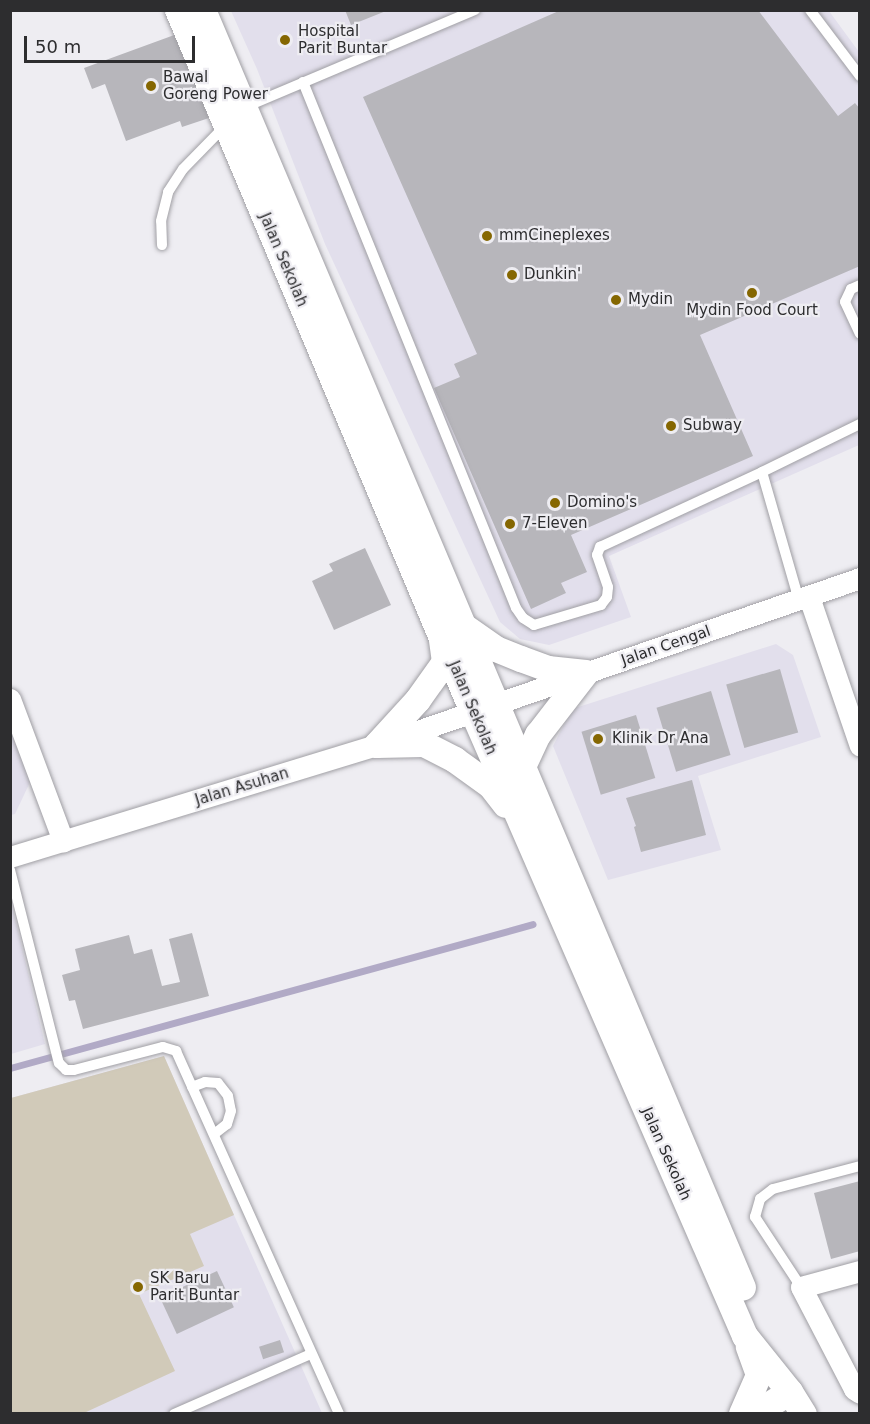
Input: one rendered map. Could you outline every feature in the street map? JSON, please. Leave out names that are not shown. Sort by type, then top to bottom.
[{"type":"street","name":"Jalan Sekolah","points":[[178,10],[235,116],[484,709],[523,826],[745,1336],[804,1413]]},
{"type":"street","name":"Jalan Sekolah","points":[[203,10],[235,116]]},
{"type":"street","name":"Jalan Cengal","points":[[484,709],[860,578]]},
{"type":"street","points":[[804,598],[860,746]]},
{"type":"street","points":[[377,745],[418,700],[445,662],[452,631],[548,669],[586,673]]},
{"type":"street","points":[[522,769],[538,735],[586,673]]},
{"type":"street","points":[[10,699],[63,841]]},
{"type":"street","name":"Jalan Sekolah","points":[[484,709],[522,769],[790,1392]]},
{"type":"street","name":"Jalan Asuhan","points":[[10,857],[377,745],[484,709]]},
{"type":"street","points":[[377,745],[424,744],[455,760],[491,786],[523,826]]},
{"type":"street","points":[[860,1271],[801,1287],[854,1389],[860,1393]]},
{"type":"street","points":[[742,1413],[759,1375],[745,1336]]},
{"type":"street","points":[[755,1413],[790,1392]]},
{"type":"lane","points":[[162,245],[161,221],[168,192],[183,169],[235,116],[303,82],[475,10]]},
{"type":"lane","points":[[810,10],[860,76]]},
{"type":"lane","points":[[303,82],[516,608],[523,618],[534,625],[601,605],[608,597],[608,587],[597,555],[600,547],[860,424]]},
{"type":"lane","points":[[860,285],[851,288],[845,302],[860,334]]},
{"type":"lane","points":[[762,472],[804,598]]},
{"type":"lane","points":[[10,870],[59,1062],[66,1070],[74,1070],[163,1047],[176,1051],[339,1413]]},
{"type":"lane","points":[[192,1087],[205,1082],[218,1083],[228,1096],[231,1111],[227,1124],[214,1134]]},
{"type":"lane","points":[[801,1287],[755,1217],[760,1198],[773,1188],[860,1166]]},
{"type":"lane","points":[[174,1413],[311,1354]]},
{"type":"shaded area","name":"Mydin","points":[[231,11],[829,11],[859,52],[859,445],[609,556],[631,617],[549,645],[520,639],[500,622],[325,244],[257,69]]},
{"type":"shaded area","points":[[776,644],[793,655],[821,737],[698,776],[721,850],[608,880],[553,746],[572,709]]},
{"type":"shaded area","points":[[10,724],[32,778],[15,814],[11,815]]},
{"type":"shaded area","points":[[11,901],[45,1044],[10,1054]]},
{"type":"shaded area","name":"SK Baru Parit Buntar","points":[[164,1056],[322,1413],[11,1414],[11,1098]]},
{"type":"shaded area","name":"SK Baru Parit Buntar","points":[[164,1056],[234,1215],[190,1234],[204,1266],[139,1294],[175,1371],[84,1413],[11,1413],[11,1098]]},
{"type":"building","points":[[345,10],[386,10],[386,11],[351,25]]},
{"type":"building","name":"Mydin","points":[[561,10],[758,10],[838,116],[855,103],[860,109],[860,266],[700,335],[753,456],[571,535],[587,572],[561,583],[566,593],[531,609],[434,388],[460,377],[454,364],[477,354],[363,97]]},
{"type":"building","name":"Bawal Goreng Power","points":[[177,34],[209,118],[182,127],[180,121],[126,141],[105,84],[92,89],[84,68]]},
{"type":"building","points":[[365,548],[391,605],[334,630],[312,581],[333,571],[329,564]]},
{"type":"building","points":[[780,669],[798,732],[744,748],[726,684]]},
{"type":"building","points":[[711,691],[731,755],[676,772],[656,708]]},
{"type":"building","points":[[636,715],[655,778],[601,795],[581,732]]},
{"type":"building","points":[[692,780],[706,835],[641,852],[634,827],[636,826],[626,798]]},
{"type":"building","points":[[192,933],[209,996],[83,1029],[75,1000],[69,1001],[62,975],[80,970],[75,949],[129,935],[134,954],[152,949],[162,986],[180,982],[169,939]]},
{"type":"building","points":[[860,1181],[860,1251],[831,1259],[814,1193]]},
{"type":"building","points":[[217,1271],[234,1307],[177,1334],[160,1298]]},
{"type":"building","points":[[280,1340],[284,1352],[263,1359],[259,1347]]},
{"type":"waterway","points":[[10,1068],[533,924]]},
{"type":"place","name":"Hospital Parit Buntar","points":[[285,40]]},
{"type":"place","name":"Bawal Goreng Power","points":[[151,86]]},
{"type":"place","name":"mmCineplexes","points":[[487,236]]},
{"type":"place","name":"Dunkin'","points":[[512,275]]},
{"type":"place","name":"Mydin Food Court","points":[[752,293]]},
{"type":"place","name":"Mydin","points":[[616,300]]},
{"type":"place","name":"Subway","points":[[671,426]]},
{"type":"place","name":"Domino's","points":[[555,503]]},
{"type":"place","name":"7-Eleven","points":[[510,524]]},
{"type":"place","name":"Klinik Dr Ana","points":[[598,739]]},
{"type":"place","name":"SK Baru Parit Buntar","points":[[138,1287]]}]
